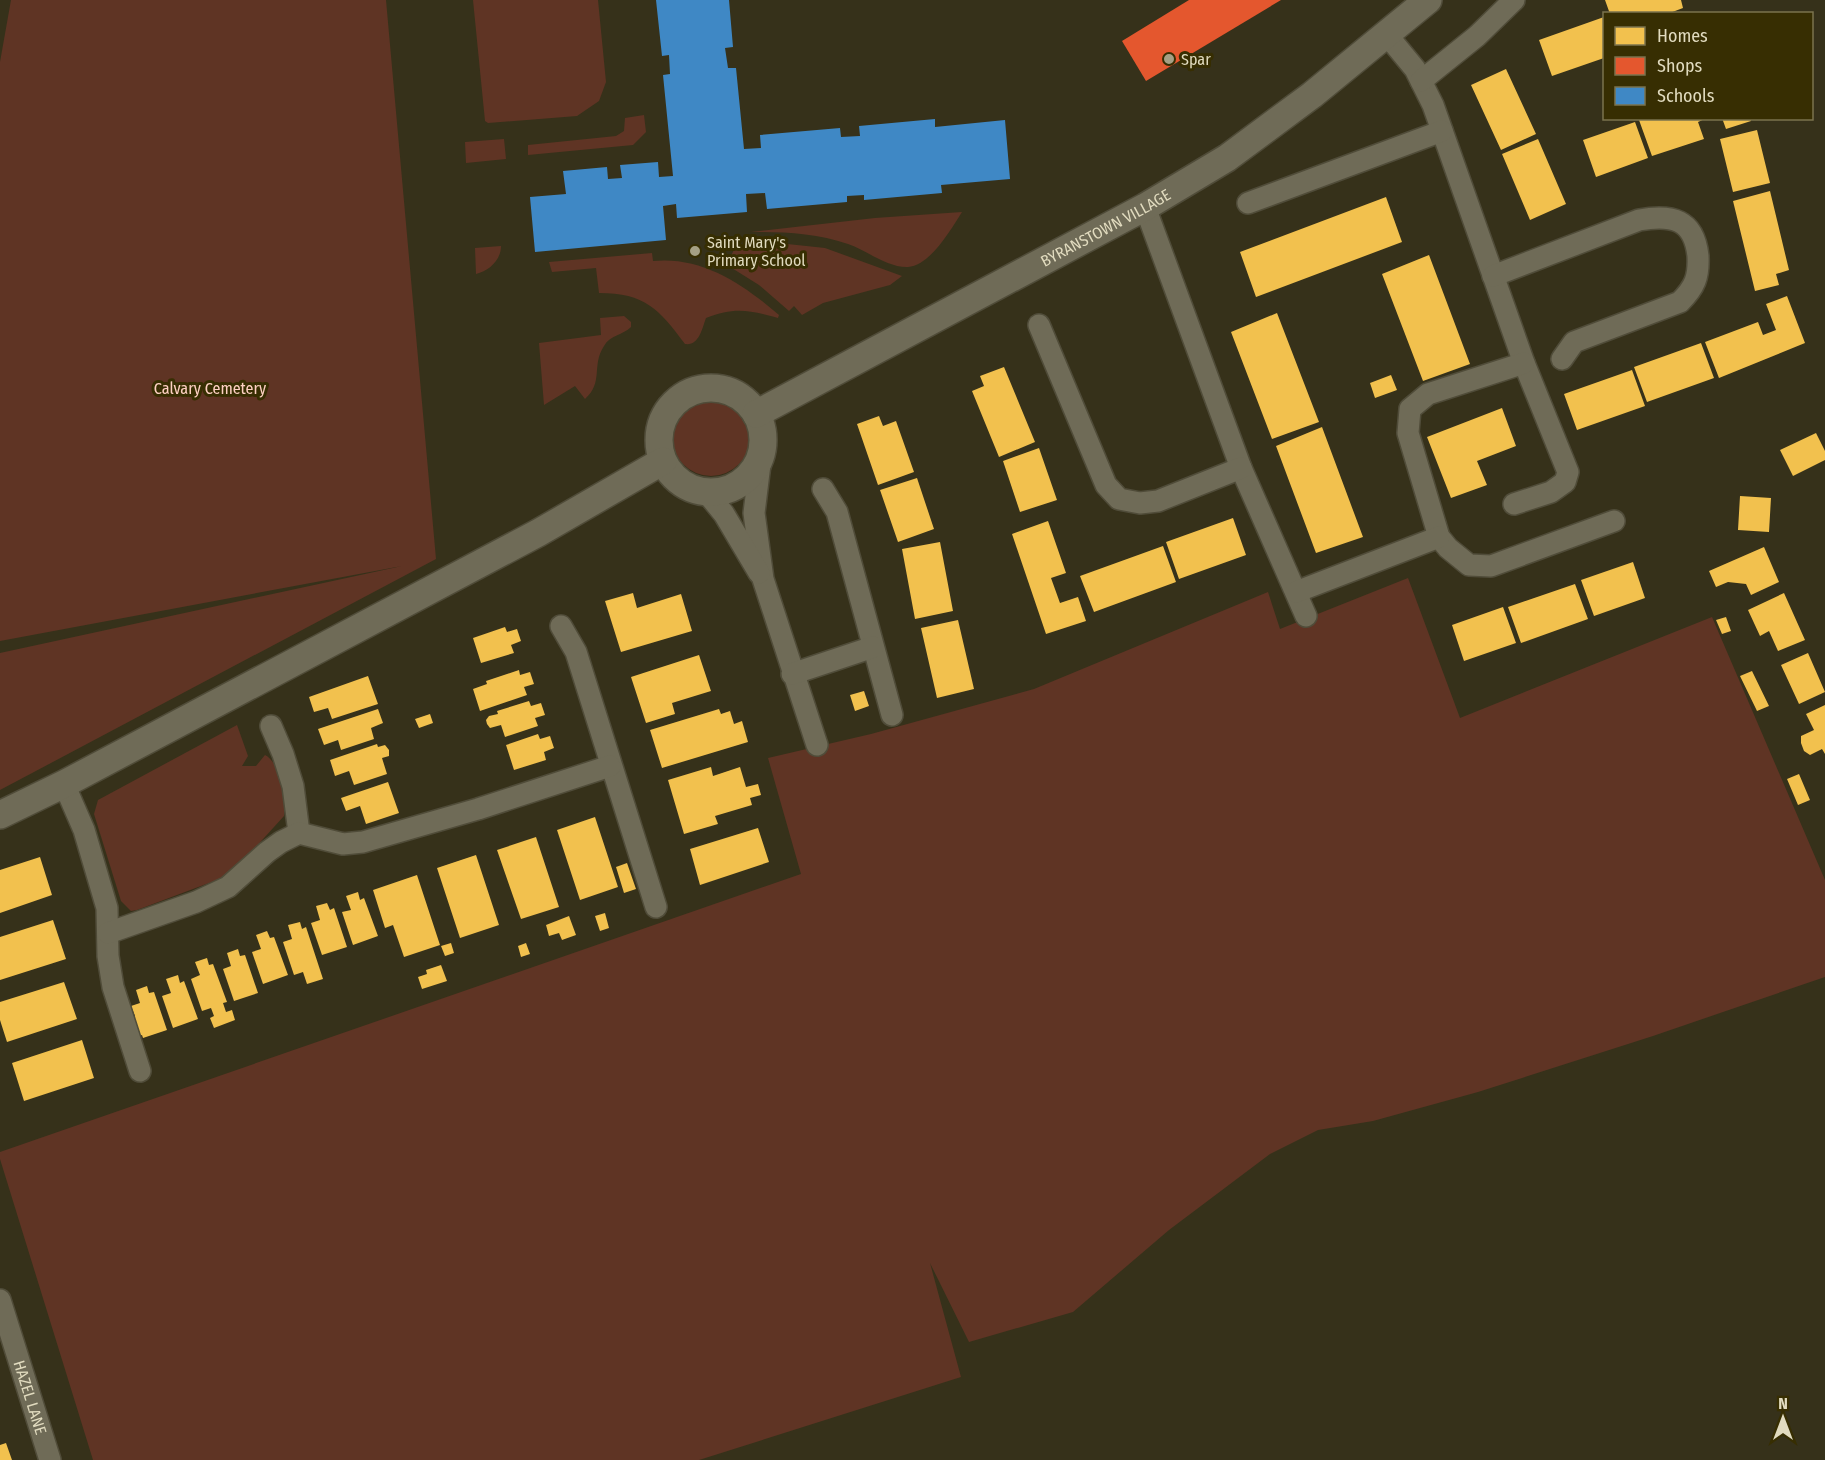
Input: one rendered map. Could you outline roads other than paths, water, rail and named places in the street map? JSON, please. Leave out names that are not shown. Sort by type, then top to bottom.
[{"type":"street","name":"BYRANSTOWN VILLAGE","points":[[756,414],[1145,207],[1227,158],[1312,95],[1428,0]]},
{"type":"street","points":[[1421,81],[1477,36],[1514,0]]},
{"type":"street","points":[[1387,34],[1415,69],[1433,105],[1524,363],[1568,472],[1565,482],[1551,492],[1514,504]]},
{"type":"street","points":[[1248,203],[1442,131]]},
{"type":"street","points":[[1145,207],[1241,468],[1306,615]]},
{"type":"street","points":[[1493,276],[1639,220],[1654,217],[1671,219],[1684,224],[1694,234],[1699,271],[1691,291],[1680,302],[1574,342],[1562,359]]},
{"type":"street","points":[[1039,325],[1106,484],[1119,500],[1140,503],[1158,501],[1241,468]]},
{"type":"street","points":[[1524,363],[1428,394],[1410,409],[1408,433],[1439,537],[1448,548],[1469,565],[1491,566],[1614,522]]},
{"type":"street","points":[[761,456],[753,472],[740,484],[724,491],[706,492],[692,489],[680,483],[663,461],[659,445],[660,429],[666,414],[676,402],[704,388],[720,388],[734,393],[756,414],[762,427],[764,441],[754,513],[763,579],[792,674],[817,745]]},
{"type":"street","points":[[0,814],[64,784],[538,532],[663,461]]},
{"type":"street","points":[[823,489],[837,512],[892,715]]},
{"type":"street","points":[[706,492],[724,514],[763,579]]},
{"type":"street","points":[[1296,592],[1439,537]]},
{"type":"street","points":[[561,626],[576,652],[656,907]]},
{"type":"street","points":[[792,674],[873,647]]},
{"type":"street","points":[[271,726],[293,786],[299,833]]},
{"type":"street","points":[[108,933],[196,902],[228,887],[267,852],[299,833],[343,844],[363,843],[610,766]]},
{"type":"street","points":[[64,784],[84,830],[107,908],[108,956],[113,987],[140,1071]]},
{"type":"street","name":"HAZEL LANE","points":[[0,1300],[7,1345],[50,1460]]},
{"type":"place","name":"Spar","points":[[1169,59]]},
{"type":"place","name":"Saint Mary's Primary School","points":[[695,251]]},
{"type":"park label","name":"Calvary Cemetery","points":[[210,388]]}]
